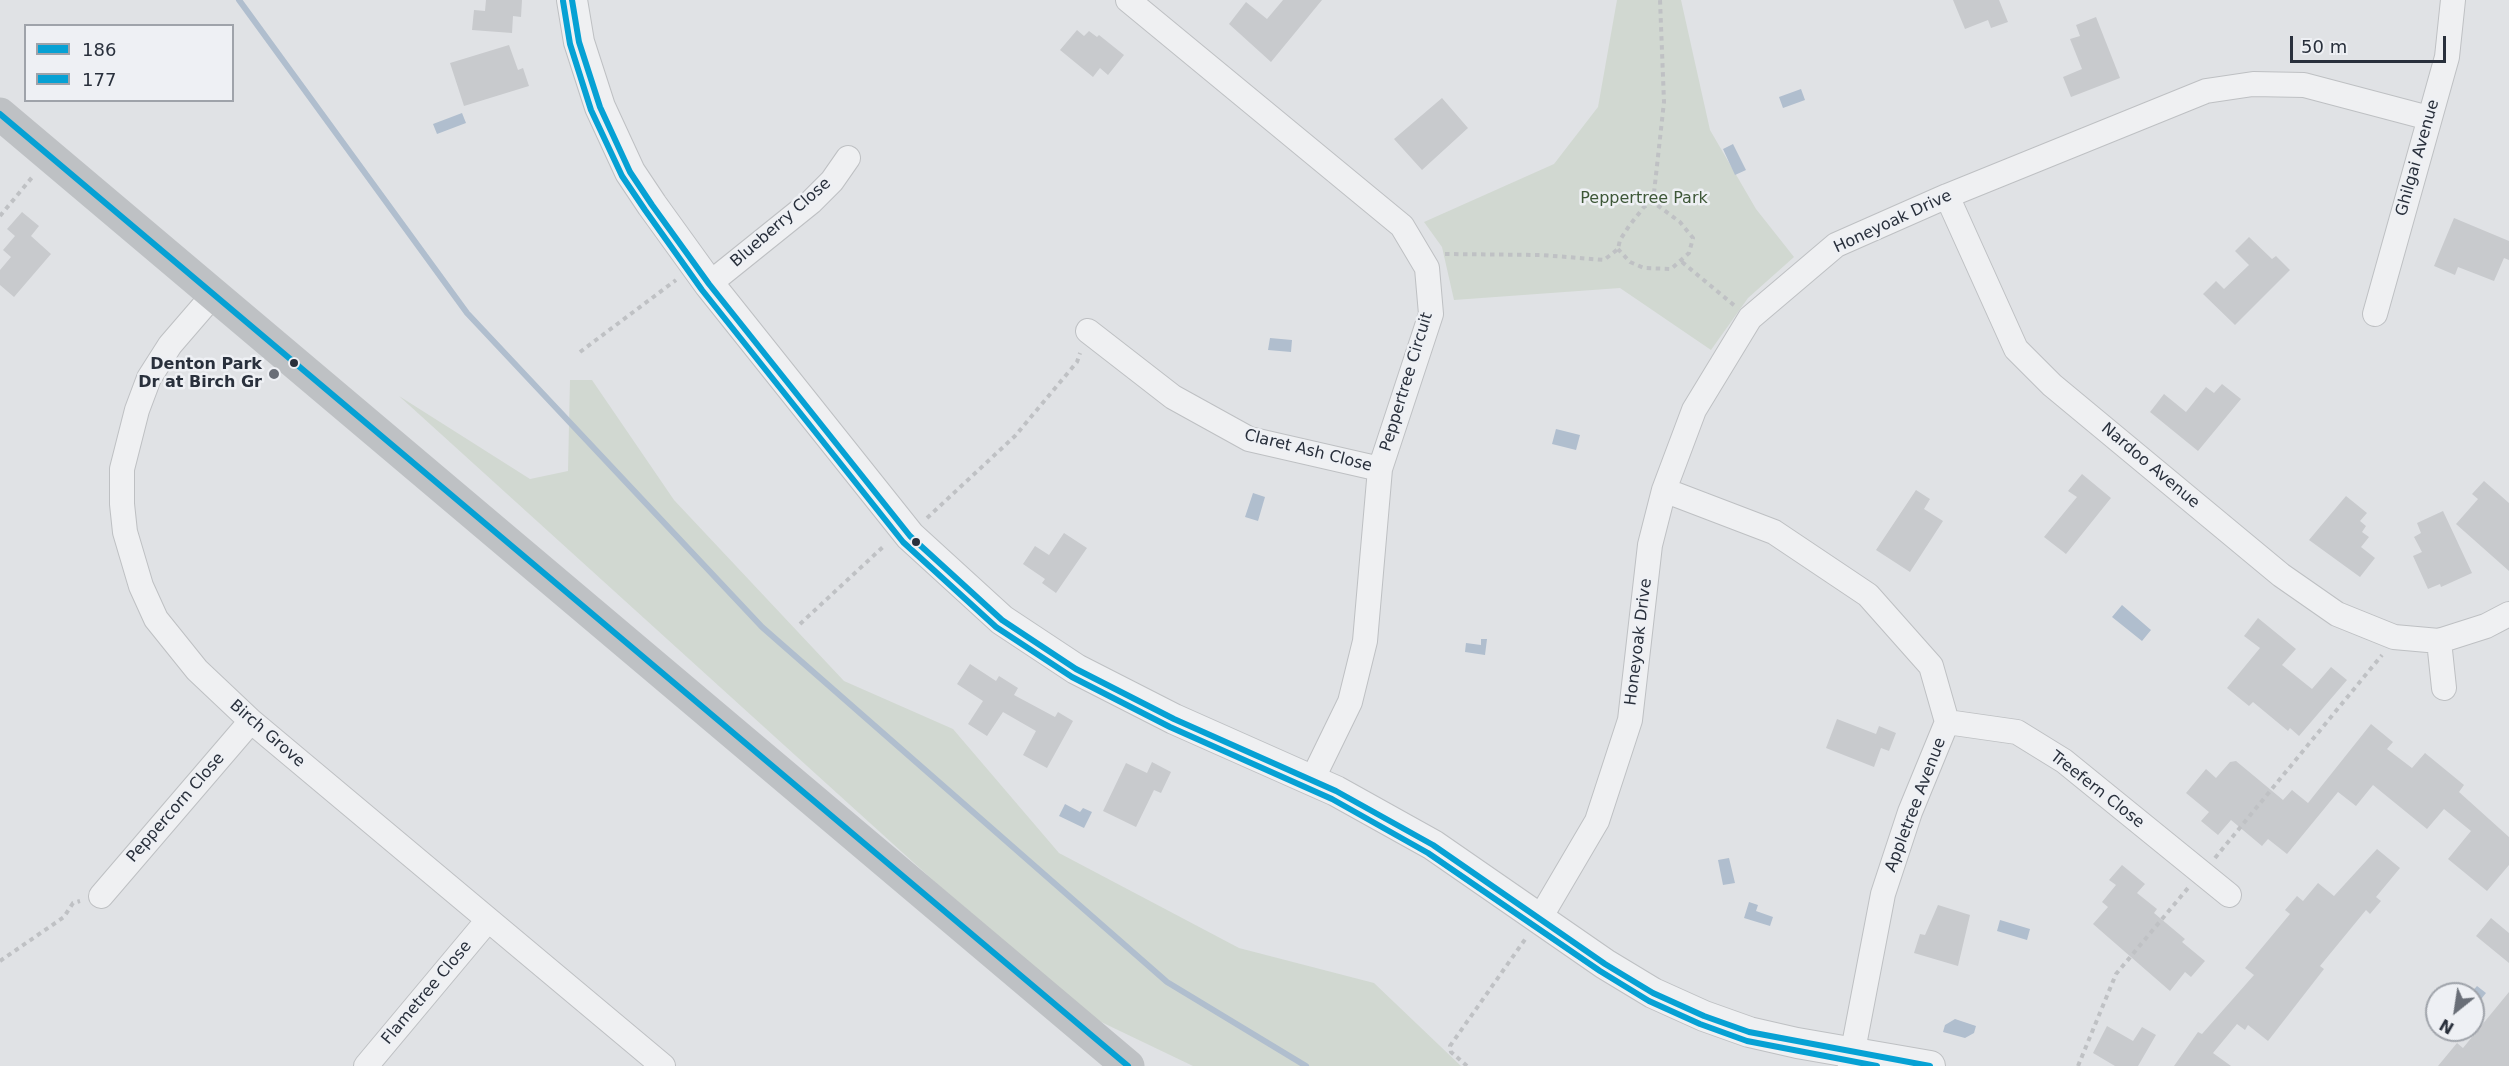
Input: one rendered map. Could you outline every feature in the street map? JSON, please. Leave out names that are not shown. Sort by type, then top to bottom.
[{"type":"main road","points":[[0,114],[1128,1066]]},
{"type":"street","points":[[572,0],[579,42],[600,107],[630,172],[703,275],[907,532],[1002,620],[1076,669],[1174,719],[1312,780],[1433,846],[1534,928],[1605,964],[1653,993],[1704,1016],[1749,1032],[1851,1059],[1929,1066]]},
{"type":"street","name":"Peppertree Circuit","points":[[1128,0],[1402,226],[1427,268],[1431,314],[1380,469],[1365,641],[1350,702],[1312,780]]},
{"type":"street","name":"Ghilgai Avenue","points":[[2375,314],[2447,57],[2453,0]]},
{"type":"street","name":"Honeyoak Drive","points":[[1534,928],[1597,821],[1630,720],[1650,545],[1665,490],[1694,410],[1750,318],[1836,245],[1947,196],[2206,91],[2253,84],[2304,85],[2429,118]]},
{"type":"street","name":"Blueberry Close","points":[[703,275],[811,202],[832,181],[848,158]]},
{"type":"street","name":"Nardoo Avenue","points":[[1947,196],[2016,349],[2052,386],[2281,576],[2337,614],[2394,637],[2439,641],[2486,626],[2509,614]]},
{"type":"street","name":"Birch Grove","points":[[214,294],[170,345],[149,378],[129,437],[122,469],[125,532],[135,568],[156,619],[196,670],[251,721],[663,1066]]},
{"type":"street","name":"Claret Ash Close","points":[[1088,331],[1173,397],[1249,439],[1380,469]]},
{"type":"street","name":"Appletree Avenue","points":[[1665,490],[1774,532],[1868,595],[1931,666],[1947,722],[1910,812],[1883,894],[1851,1059]]},
{"type":"street","points":[[2439,641],[2444,688]]},
{"type":"street","name":"Peppercorn Close","points":[[101,896],[251,721]]},
{"type":"street","name":"Treefern Close","points":[[1947,722],[2017,732],[2064,761],[2229,895]]},
{"type":"street","name":"Flametree Close","points":[[366,1066],[488,920]]},
{"type":"path","points":[[1653,202],[1664,102],[1660,0]]},
{"type":"path","points":[[0,216],[49,155]]},
{"type":"path","points":[[1618,249],[1630,262],[1650,269],[1671,269],[1682,262],[1689,253],[1693,238],[1680,222],[1653,202]]},
{"type":"path","points":[[1427,268],[1441,254],[1542,255],[1589,261],[1604,260],[1618,249],[1620,240],[1644,207],[1653,202]]},
{"type":"path","points":[[1682,262],[1750,318]]},
{"type":"path","points":[[580,352],[703,275]]},
{"type":"path","points":[[800,624],[1015,436],[1077,362],[1088,331]]},
{"type":"path","points":[[2078,1066],[2116,974],[2203,873],[2394,637]]},
{"type":"path","points":[[0,962],[64,917],[73,903],[101,896]]},
{"type":"path","points":[[1467,1066],[1451,1052],[1450,1046],[1534,928]]},
{"type":"green space","name":"Peppertree Park","points":[[1617,0],[1681,0],[1710,130],[1756,209],[1794,257],[1748,298],[1711,350],[1620,288],[1454,300],[1442,247],[1424,222],[1554,164],[1598,107]]},
{"type":"green space","points":[[570,380],[592,380],[674,500],[844,681],[953,729],[1059,853],[1239,948],[1374,983],[1461,1066],[1193,1066],[1097,1020],[935,882],[399,396],[530,479],[568,471]]},
{"type":"water","points":[[1801,89],[1805,100],[1783,108],[1779,97]]},
{"type":"water","points":[[462,113],[466,123],[437,134],[433,124]]},
{"type":"water","points":[[1733,144],[1746,170],[1735,175],[1723,149]]},
{"type":"water","points":[[1270,338],[1292,340],[1291,352],[1268,350]]},
{"type":"water","points":[[1556,429],[1580,435],[1576,450],[1552,444]]},
{"type":"water","points":[[1253,493],[1265,497],[1258,521],[1245,517]]},
{"type":"water","points":[[2122,605],[2151,630],[2142,641],[2112,617]]},
{"type":"water","points":[[1481,639],[1487,639],[1485,655],[1465,652],[1466,643],[1481,645]]},
{"type":"water","points":[[1065,804],[1080,812],[1083,808],[1092,812],[1084,828],[1059,816]]},
{"type":"water","points":[[1729,858],[1735,883],[1723,885],[1718,860]]},
{"type":"water","points":[[1749,902],[1758,905],[1756,911],[1773,917],[1770,926],[1744,918]]},
{"type":"water","points":[[2000,920],[2030,929],[2027,940],[1997,931]]},
{"type":"water","points":[[1955,1019],[1976,1026],[1974,1033],[1965,1038],[1943,1032],[1945,1025]]},
{"type":"building","points":[[486,0],[522,0],[521,17],[513,16],[512,33],[472,30],[474,10],[485,11]]},
{"type":"building","points":[[1283,0],[1322,0],[1271,62],[1229,24],[1246,2],[1267,19]]},
{"type":"building","points":[[1953,0],[1999,0],[2008,22],[1991,28],[1988,20],[1965,29]]},
{"type":"building","points":[[2096,17],[2120,78],[2071,97],[2063,77],[2082,69],[2070,39],[2080,36],[2076,25]]},
{"type":"building","points":[[1077,30],[1084,36],[1089,31],[1097,37],[1099,35],[1124,55],[1108,75],[1100,68],[1093,77],[1060,50]]},
{"type":"building","points":[[509,45],[518,70],[523,68],[529,86],[464,106],[450,63]]},
{"type":"building","points":[[1442,98],[1468,128],[1422,170],[1394,139]]},
{"type":"building","points":[[22,212],[39,226],[31,236],[51,254],[14,297],[0,285],[0,270],[11,257],[3,250],[15,236],[7,229]]},
{"type":"building","points":[[2454,218],[2509,241],[2509,260],[2504,258],[2494,281],[2458,267],[2455,275],[2434,266]]},
{"type":"building","points":[[2249,237],[2272,259],[2276,256],[2290,270],[2235,325],[2203,294],[2216,281],[2224,289],[2249,265],[2235,251]]},
{"type":"building","points":[[2222,384],[2241,399],[2198,451],[2150,412],[2164,394],[2186,412],[2206,387],[2214,393]]},
{"type":"building","points":[[2082,474],[2111,498],[2066,554],[2044,537],[2077,497],[2068,491]]},
{"type":"building","points":[[2484,481],[2509,503],[2509,571],[2456,524],[2478,499],[2472,494]]},
{"type":"building","points":[[1916,490],[1930,499],[1924,509],[1943,521],[1910,572],[1876,550]]},
{"type":"building","points":[[2346,496],[2367,513],[2360,521],[2366,526],[2362,532],[2369,537],[2361,547],[2375,558],[2360,577],[2309,540]]},
{"type":"building","points":[[2443,511],[2472,573],[2441,587],[2440,584],[2428,589],[2413,556],[2422,552],[2414,537],[2421,533],[2417,523]]},
{"type":"building","points":[[1064,533],[1087,548],[1056,593],[1042,583],[1045,579],[1023,564],[1035,546],[1049,555]]},
{"type":"building","points":[[2258,618],[2296,649],[2282,665],[2312,689],[2331,667],[2347,680],[2299,736],[2290,728],[2288,731],[2253,702],[2249,706],[2227,688],[2260,648],[2244,636]]},
{"type":"building","points":[[970,664],[996,681],[999,676],[1018,688],[1014,695],[1055,717],[1058,712],[1073,721],[1047,768],[1023,755],[1036,731],[1003,712],[987,736],[968,724],[983,701],[957,684]]},
{"type":"building","points":[[1837,719],[1876,734],[1879,726],[1896,733],[1889,751],[1881,748],[1874,767],[1826,748]]},
{"type":"building","points":[[2371,724],[2393,742],[2387,749],[2412,768],[2425,753],[2464,785],[2459,792],[2509,837],[2509,865],[2487,891],[2448,859],[2471,831],[2444,809],[2427,829],[2373,785],[2356,806],[2338,792],[2287,854],[2268,839],[2262,846],[2231,820],[2218,835],[2201,821],[2209,812],[2186,793],[2206,769],[2216,778],[2230,762],[2236,761],[2283,800],[2292,790],[2308,803]]},
{"type":"building","points":[[1152,762],[1171,772],[1161,793],[1154,790],[1136,827],[1103,811],[1126,763],[1147,773]]},
{"type":"building","points":[[2377,849],[2400,868],[2376,897],[2381,901],[2370,914],[2366,910],[2320,966],[2324,969],[2268,1041],[2248,1025],[2245,1030],[2237,1024],[2213,1053],[2231,1066],[2174,1066],[2198,1032],[2202,1034],[2254,975],[2245,968],[2290,914],[2285,910],[2297,896],[2303,901],[2318,883],[2334,896]]},
{"type":"building","points":[[2122,865],[2145,884],[2137,893],[2157,909],[2154,913],[2185,939],[2182,942],[2205,961],[2191,977],[2185,972],[2170,991],[2093,924],[2108,907],[2102,902],[2116,885],[2109,880]]},
{"type":"building","points":[[1938,905],[1970,915],[1958,966],[1914,953],[1920,934],[1925,935]]},
{"type":"building","points":[[2491,918],[2509,933],[2509,963],[2476,936]]},
{"type":"building","points":[[2509,992],[2509,1066],[2438,1066],[2457,1043],[2463,1048],[2468,1042],[2485,1042],[2485,1021]]},
{"type":"building","points":[[2107,1026],[2133,1041],[2142,1027],[2156,1035],[2138,1066],[2115,1066],[2093,1053]]},
{"type":"waterway","points":[[239,0],[467,313],[762,627],[1167,982],[1306,1066]]},
{"type":"transit line","name":"186","points":[[572,0],[579,42],[600,107],[630,172],[652,205],[709,284],[910,536],[1002,620],[1076,669],[1174,719],[1336,791],[1433,845],[1605,964],[1653,993],[1704,1016],[1749,1032],[1930,1066]]},
{"type":"transit line","name":"177","points":[[563,1],[570,44],[591,110],[622,176],[645,210],[702,290],[903,542],[996,627],[1072,677],[1170,727],[1332,799],[1428,853],[1600,971],[1649,1001],[1700,1024],[1747,1041],[1877,1066]]},
{"type":"transit line","name":"186","points":[[0,114],[1128,1066]]},
{"type":"place","name":"Denton Park Dr at Birch Gr","points":[[274,374]]}]
